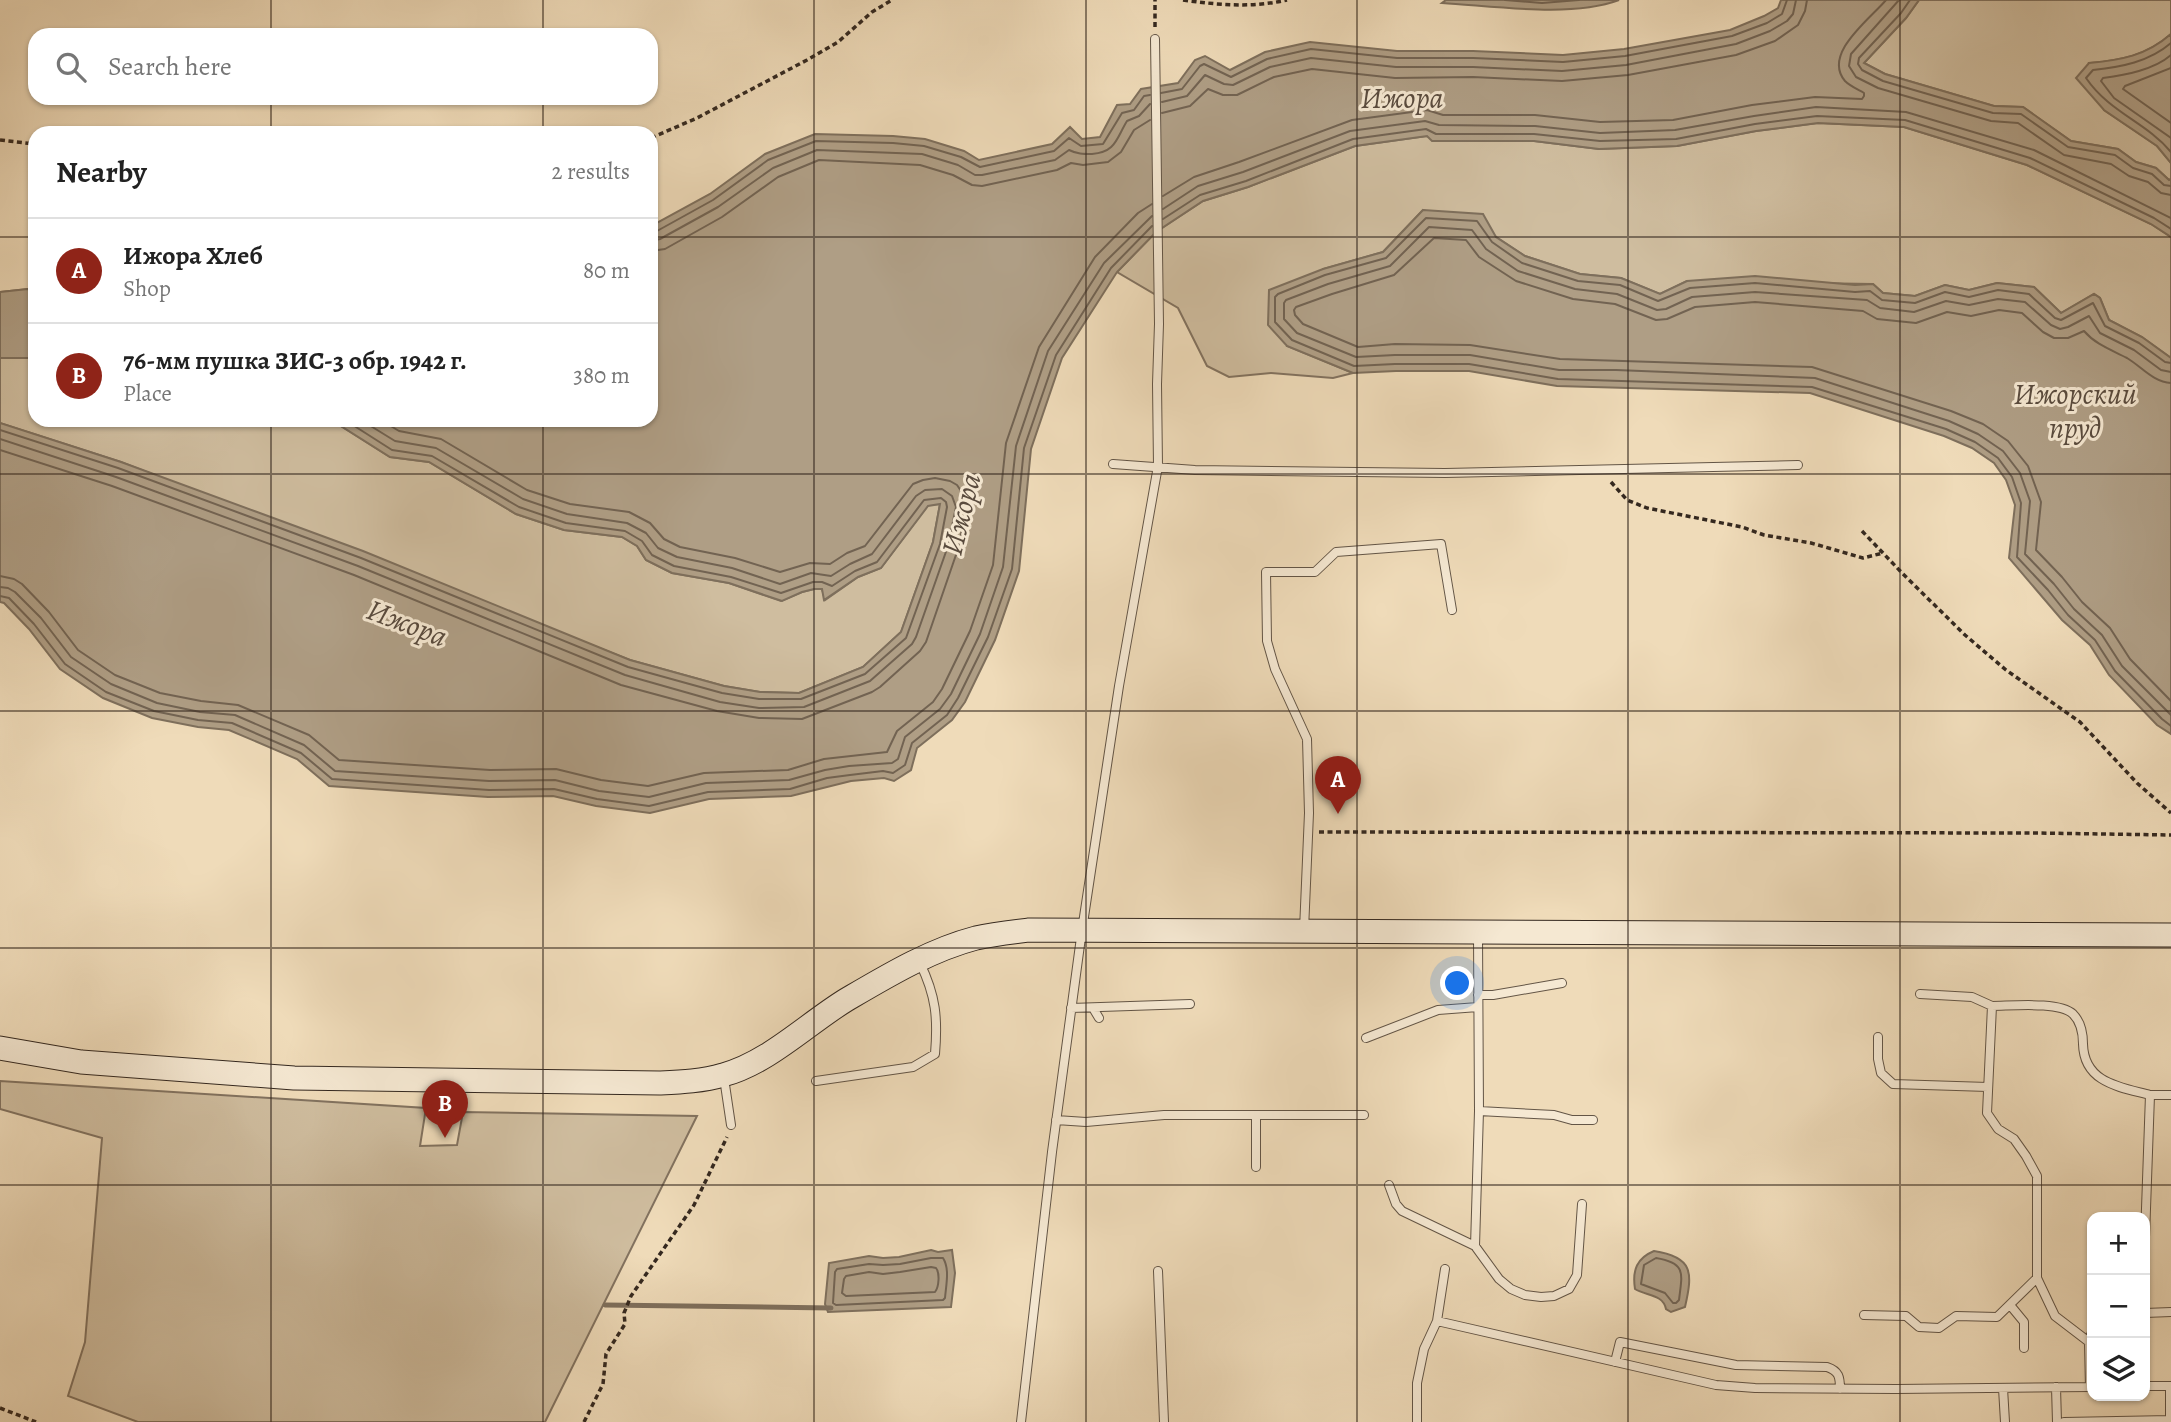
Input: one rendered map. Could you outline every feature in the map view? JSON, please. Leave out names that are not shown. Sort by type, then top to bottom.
[{"type":"main road","points":[[0,1048],[80,1062],[294,1078],[660,1083],[723,1075],[756,1062],[847,1000],[919,960],[957,944],[1029,930],[2171,935]]},
{"type":"lane","points":[[1021,1422],[1056,1120],[1082,930],[1119,686],[1158,466],[1155,39]]},
{"type":"lane","points":[[1113,464],[1195,470],[1417,473],[1798,465]]},
{"type":"lane","points":[[1304,931],[1308,832],[1307,739],[1275,669],[1267,641],[1266,572],[1315,572],[1336,552],[1441,544],[1452,610]]},
{"type":"lane","points":[[1475,1247],[1479,1111],[1478,932]]},
{"type":"lane","points":[[816,1082],[913,1067],[935,1054],[935,1001],[919,960]]},
{"type":"lane","points":[[1478,995],[1493,995],[1562,983]]},
{"type":"lane","points":[[1920,994],[1972,997],[1992,1006],[2049,1006],[2072,1013],[2082,1030],[2083,1055],[2096,1077],[2122,1088],[2150,1095],[2171,1095]]},
{"type":"lane","points":[[1071,1008],[1190,1004]]},
{"type":"lane","points":[[1992,1006],[1987,1113],[1998,1129],[2014,1139],[2037,1176],[2038,1278],[2055,1316],[2087,1340]]},
{"type":"lane","points":[[1366,1038],[1438,1010],[1478,1007]]},
{"type":"lane","points":[[1093,1008],[1099,1018]]},
{"type":"lane","points":[[1878,1037],[1881,1073],[1894,1084],[1987,1087]]},
{"type":"lane","points":[[723,1075],[730,1104],[731,1125]]},
{"type":"lane","points":[[2146,1212],[2150,1095]]},
{"type":"lane","points":[[1479,1111],[1593,1120]]},
{"type":"lane","points":[[1056,1120],[1086,1122],[1164,1115],[1364,1115]]},
{"type":"lane","points":[[1256,1116],[1256,1167]]},
{"type":"lane","points":[[1390,1185],[1396,1205],[1402,1211],[1475,1247],[1499,1279],[1511,1289],[1525,1295],[1554,1296],[1569,1289],[1577,1275],[1582,1204]]},
{"type":"lane","points":[[1417,1422],[1417,1383],[1424,1349],[1437,1321],[1445,1269]]},
{"type":"lane","points":[[1158,1271],[1164,1422]]},
{"type":"lane","points":[[1864,1315],[1906,1316],[1919,1327],[1939,1328],[1956,1316],[1997,1317],[2038,1278]]},
{"type":"lane","points":[[2010,1305],[2024,1322],[2024,1348]]},
{"type":"lane","points":[[2150,1313],[2171,1312]]},
{"type":"lane","points":[[1437,1321],[1716,1385],[1840,1389],[2087,1387]]},
{"type":"lane","points":[[1615,1362],[1620,1342],[1737,1365],[1827,1367],[1835,1370],[1840,1377],[1840,1389]]},
{"type":"lane","points":[[2064,1422],[2170,1421],[2171,1386],[2150,1386]]},
{"type":"lane","points":[[2056,1387],[2057,1422]]},
{"type":"lane","points":[[2003,1388],[2005,1422]]},
{"type":"path","points":[[658,135],[697,118],[807,60],[838,42],[872,12],[892,0]]},
{"type":"path","points":[[1155,0],[1155,39]]},
{"type":"path","points":[[1183,0],[1226,6],[1262,6],[1287,0]]},
{"type":"path","points":[[0,140],[28,143]]},
{"type":"path","points":[[1600,470],[1627,500],[1647,508],[1742,527],[1764,535],[1811,543],[1863,558],[1883,553]]},
{"type":"path","points":[[1862,531],[1976,644],[2006,670],[2080,722],[2137,783],[2171,813]]},
{"type":"path","points":[[1308,832],[2171,835]]},
{"type":"path","points":[[584,1422],[603,1384],[606,1354],[625,1324],[624,1313],[631,1296],[694,1205],[731,1125]]},
{"type":"path","points":[[0,1408],[36,1422]]},
{"type":"shaded area","points":[[1919,0],[2171,0],[2171,34],[2162,41],[2133,56],[2089,63],[2104,110],[2157,146],[2171,163],[2171,179],[2156,168],[2136,162],[2118,149],[2071,141],[2023,107],[1994,106],[1885,74],[1864,63]]},
{"type":"shaded area","points":[[1818,123],[1904,127],[2027,165],[2151,224],[2171,237],[2171,358],[2142,337],[2109,320],[2100,298],[2094,294],[2061,313],[2034,287],[1997,283],[1969,290],[1945,285],[1915,296],[1883,293],[1873,284],[1687,281],[1660,294],[1621,278],[1580,274],[1525,256],[1496,237],[1423,210],[1383,252],[1323,269],[1287,346],[1353,373],[1333,378],[1271,373],[1229,377],[1207,366],[1178,308],[1117,272],[1156,232],[1203,201],[1248,187],[1355,146],[1427,136],[1534,141],[1599,149],[1677,146]]},
{"type":"shaded area","points":[[28,289],[28,427],[342,427],[390,457],[429,462],[516,514],[564,530],[622,537],[637,546],[646,560],[672,573],[729,583],[781,601],[814,589],[822,589],[825,600],[858,577],[881,568],[928,505],[940,504],[933,542],[901,632],[863,667],[799,693],[760,692],[724,686],[630,660],[121,462],[0,423],[0,292]]},
{"type":"shaded area","points":[[0,1081],[426,1108],[420,1146],[457,1145],[463,1112],[697,1116],[545,1422],[138,1422],[68,1396],[85,1342],[102,1138],[0,1109]]},
{"type":"water","points":[[1446,0],[1619,0],[1556,10],[1442,3]]},
{"type":"water","name":"Ижора","points":[[1781,0],[1919,0],[1864,63],[1885,74],[1994,106],[2023,107],[2071,141],[2118,149],[2136,162],[2156,168],[2171,179],[2171,237],[2151,224],[2027,165],[1904,127],[1818,123],[1677,146],[1599,149],[1534,141],[1432,141],[1427,136],[1355,146],[1248,187],[1203,201],[1156,232],[1117,272],[1062,358],[1031,449],[1019,571],[995,640],[965,702],[952,720],[917,748],[911,770],[894,781],[884,778],[851,781],[791,796],[709,799],[650,813],[596,806],[553,796],[488,797],[329,786],[297,759],[229,730],[152,718],[103,698],[60,669],[29,629],[0,602],[0,423],[121,462],[363,551],[630,660],[724,686],[760,692],[799,693],[863,667],[901,632],[933,542],[940,504],[928,506],[881,568],[858,577],[824,600],[822,589],[814,589],[782,601],[729,583],[672,573],[646,560],[637,546],[622,537],[564,530],[516,514],[429,462],[390,457],[342,427],[658,427],[658,222],[710,194],[765,154],[815,134],[925,139],[964,151],[979,160],[1052,144],[1070,127],[1082,139],[1100,137],[1117,105],[1130,104],[1141,89],[1178,83],[1195,60],[1205,56],[1230,70],[1265,52],[1310,42],[1397,51],[1563,55],[1624,49],[1730,30],[1778,8]]},
{"type":"water","points":[[2171,34],[2171,163],[2157,146],[2104,110],[2076,78],[2089,63],[2133,56]]},
{"type":"water","name":"Ижорский пруд","points":[[1423,210],[1483,214],[1496,237],[1525,256],[1580,274],[1621,278],[1660,294],[1687,281],[1755,276],[1855,285],[1873,284],[1883,293],[1915,296],[1945,285],[1969,290],[1997,283],[2034,287],[2061,313],[2094,294],[2100,298],[2109,320],[2142,337],[2171,358],[2171,734],[2157,725],[2109,675],[2090,645],[2062,620],[2009,558],[2015,505],[2006,480],[1994,463],[1972,448],[1944,436],[1810,393],[1557,386],[1469,371],[1353,373],[1287,346],[1268,325],[1269,290],[1323,269],[1383,252]]},
{"type":"water","points":[[28,289],[28,358],[0,358],[0,292]]},
{"type":"water","points":[[931,1250],[952,1250],[955,1273],[951,1307],[828,1312],[825,1304],[829,1263],[869,1256],[899,1257]]},
{"type":"water","points":[[1654,1251],[1676,1257],[1687,1268],[1689,1284],[1685,1307],[1671,1312],[1658,1298],[1635,1289],[1634,1276],[1637,1266],[1643,1257]]},
{"type":"waterway","points":[[605,1305],[831,1308]]},
{"type":"place","name":"Ижора Хлеб","points":[[1338,814]]},
{"type":"place","name":"76-мм пушка ЗИС-3 обр. 1942 г.","points":[[445,1138]]}]
